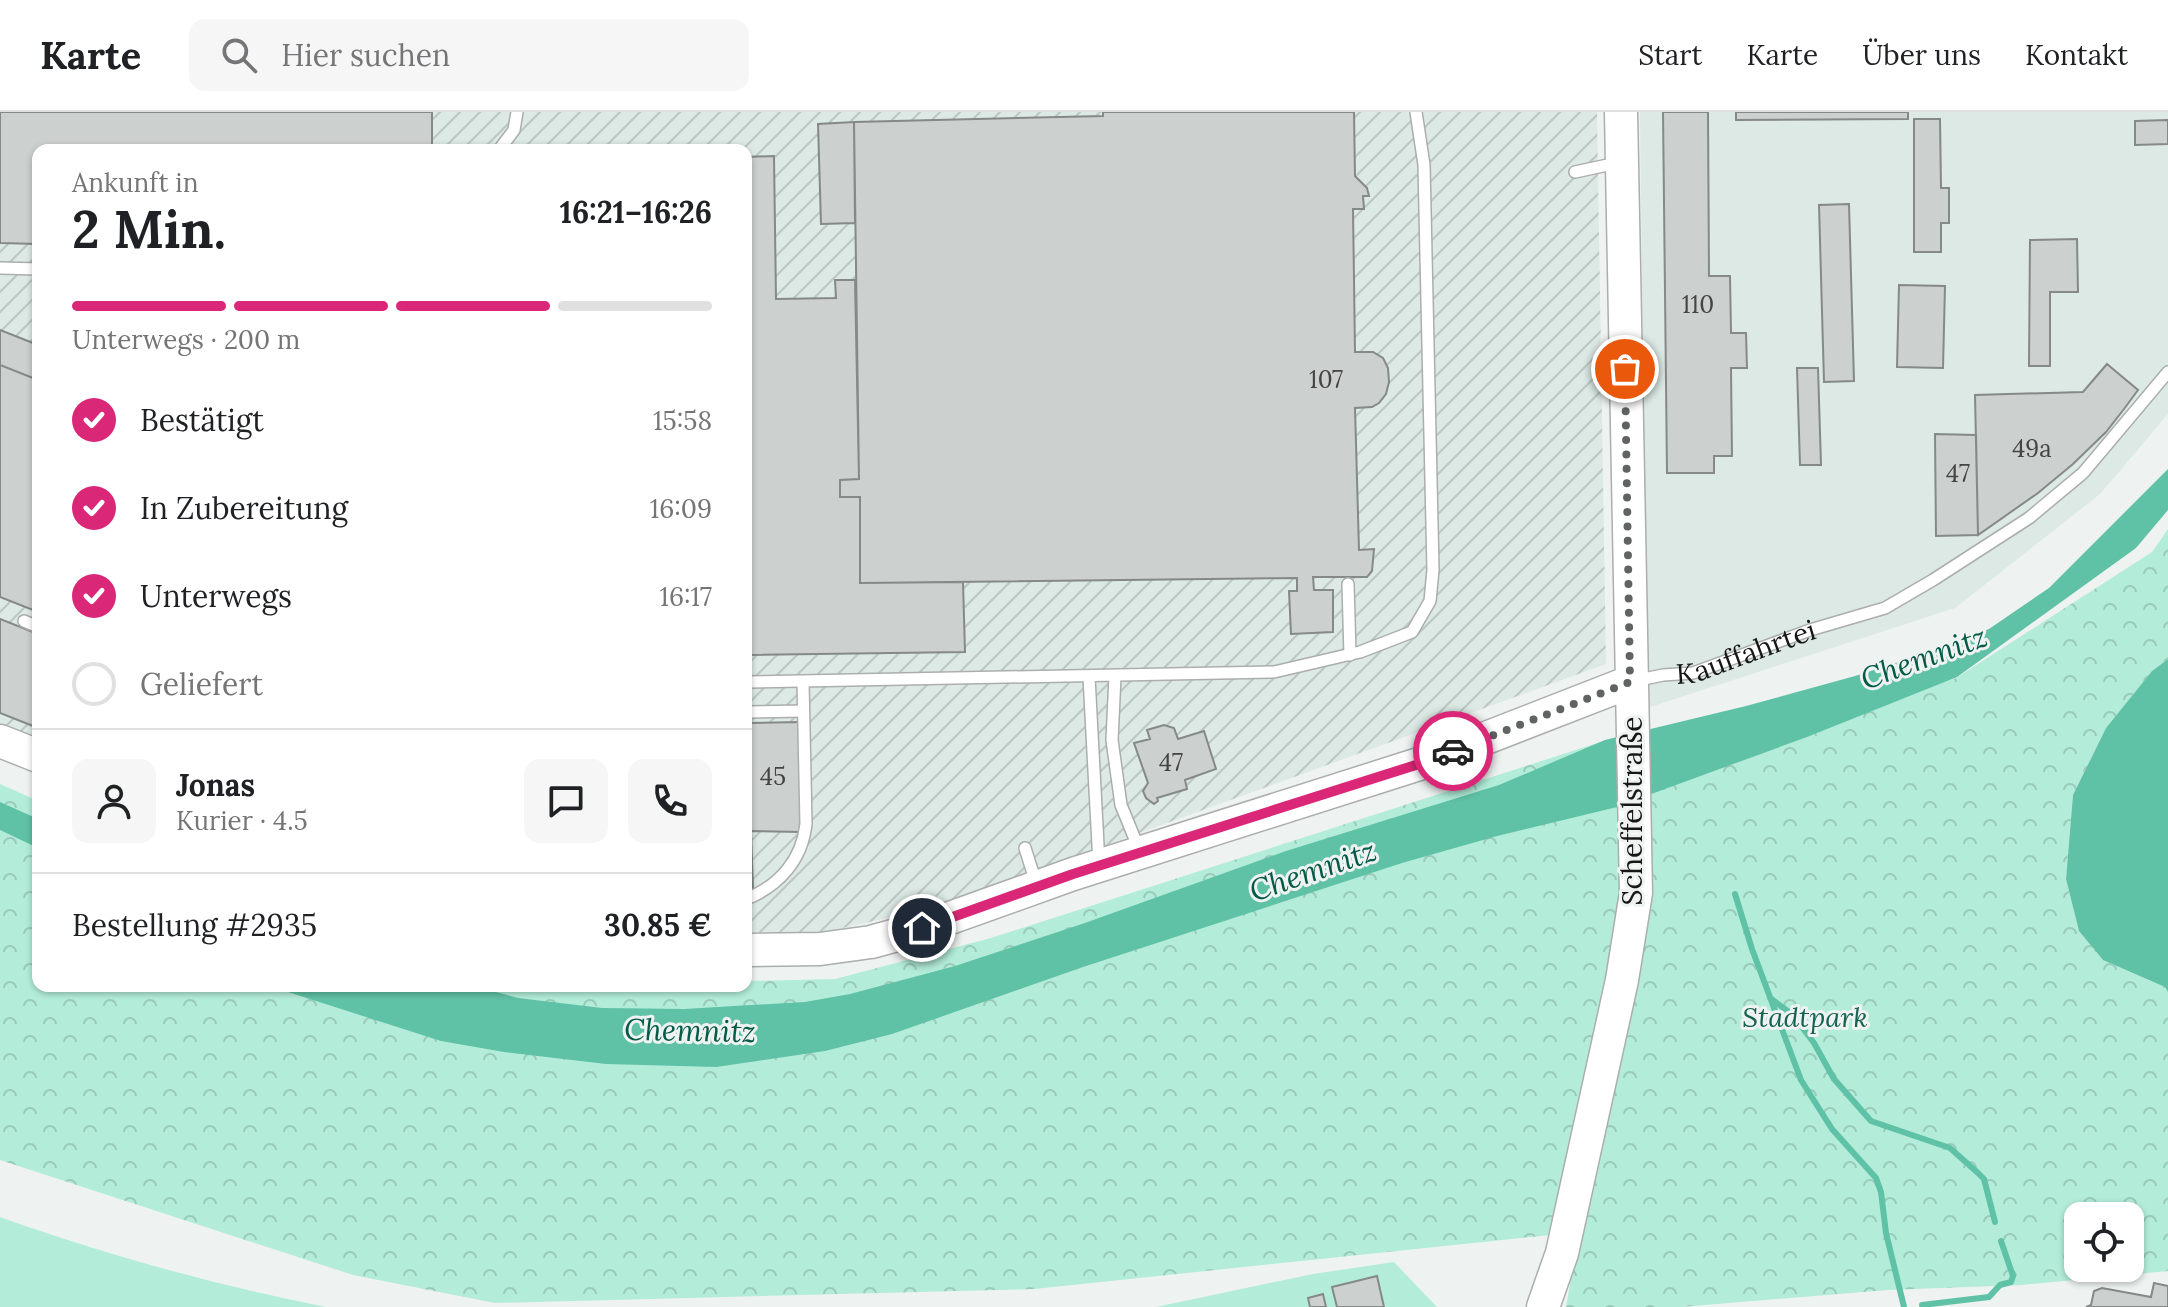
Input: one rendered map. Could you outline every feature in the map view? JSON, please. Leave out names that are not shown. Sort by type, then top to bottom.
[{"type":"main road","name":"Scheffelstraße","points":[[1543,1307],[1562,1253],[1622,980],[1636,893],[1621,112]]},
{"type":"main road","name":"Kauffahrtei","points":[[752,950],[820,949],[871,942],[922,928],[1037,886],[1419,764],[1630,682]]},
{"type":"main road","points":[[0,741],[32,754]]},
{"type":"lane","points":[[504,144],[514,130],[517,112]]},
{"type":"lane","points":[[752,682],[1274,672],[1350,655],[1412,632],[1430,601],[1433,570],[1424,165],[1416,112]]},
{"type":"lane","points":[[1575,172],[1621,162]]},
{"type":"lane","points":[[0,268],[32,269]]},
{"type":"lane","name":"Kauffahrtei","points":[[1630,682],[1693,673],[1810,630],[1885,608],[2029,518],[2083,473],[2168,372]]},
{"type":"lane","points":[[1348,584],[1350,655]]},
{"type":"lane","points":[[24,621],[32,624]]},
{"type":"lane","points":[[1115,676],[1112,740],[1121,805],[1141,853]]},
{"type":"lane","points":[[1089,677],[1099,866]]},
{"type":"lane","points":[[752,896],[772,887],[790,867],[804,842],[803,682]]},
{"type":"lane","points":[[752,712],[803,711]]},
{"type":"lane","points":[[1025,848],[1037,886]]},
{"type":"shaded area","points":[[0,112],[1597,112],[1606,664],[932,908],[820,933],[752,932],[752,144],[32,144],[32,748],[0,735]]},
{"type":"shaded area","points":[[1640,112],[2168,112],[2168,414],[2100,494],[1955,608],[1647,708]]},
{"type":"green space","name":"Stadtpark","points":[[2168,529],[2168,659],[2152,671],[2106,728],[2073,795],[2066,879],[2079,931],[2103,960],[2165,987],[2168,992],[2168,1271],[2144,1273],[2144,1202],[2064,1202],[2064,1281],[1888,1290],[1681,1307],[1566,1307],[1579,1232],[1034,1289],[495,1303],[353,1275],[0,1160],[0,784],[32,798],[32,992],[752,992],[752,981],[835,979],[991,938],[1613,738],[1648,772],[1956,678],[2152,552]]},
{"type":"green space","points":[[0,1217],[162,1268],[326,1307],[0,1307]]},
{"type":"green space","points":[[1394,1262],[1437,1307],[1156,1307],[1313,1274]]},
{"type":"water","name":"Chemnitz","points":[[2168,469],[2168,510],[2136,548],[1957,677],[1807,737],[1613,808],[1402,863],[1083,967],[892,1034],[825,1051],[716,1067],[606,1064],[441,1041],[288,992],[496,992],[518,998],[602,1008],[684,1009],[805,1002],[850,994],[955,966],[1286,851],[1499,785],[1605,740],[1746,706],[1945,647],[1989,629],[2049,588]]},
{"type":"water","points":[[2168,659],[2168,992],[2165,987],[2103,960],[2079,931],[2066,879],[2073,795],[2106,728],[2152,671]]},
{"type":"water","points":[[0,802],[32,816],[32,845],[0,830]]},
{"type":"building","points":[[0,112],[432,112],[432,144],[32,144],[32,244],[0,243]]},
{"type":"building","points":[[1103,112],[1354,112],[1355,176],[1367,188],[1369,196],[1363,196],[1364,209],[1353,209],[1355,352],[1373,352],[1383,358],[1388,368],[1389,382],[1386,394],[1379,403],[1372,407],[1355,408],[1359,550],[1374,549],[1372,571],[1367,577],[1313,577],[1314,590],[1333,590],[1333,632],[1291,634],[1289,591],[1297,591],[1297,578],[860,583],[860,497],[840,497],[840,480],[859,479],[854,122],[1103,116]]},
{"type":"building","points":[[1663,112],[1708,112],[1709,276],[1730,276],[1731,333],[1746,333],[1747,368],[1731,368],[1732,456],[1714,456],[1714,473],[1667,473]]},
{"type":"building","points":[[1736,112],[1908,112],[1908,119],[1736,120]]},
{"type":"building","points":[[1914,119],[1940,119],[1941,188],[1949,188],[1949,223],[1941,223],[1941,252],[1914,252]]},
{"type":"building","points":[[2168,120],[2168,144],[2135,145],[2135,121]]},
{"type":"building","points":[[854,122],[855,223],[821,224],[818,124]]},
{"type":"building","points":[[774,156],[776,299],[836,298],[835,280],[855,280],[859,479],[840,480],[840,497],[860,497],[860,583],[963,582],[965,652],[752,655],[752,157]]},
{"type":"building","points":[[1849,204],[1854,381],[1824,382],[1819,205]]},
{"type":"building","points":[[2077,239],[2078,292],[2050,292],[2050,366],[2029,366],[2030,240]]},
{"type":"building","points":[[1899,285],[1945,286],[1943,368],[1897,367]]},
{"type":"building","points":[[0,330],[32,343],[32,378],[0,365]]},
{"type":"building","points":[[2107,364],[2138,390],[2124,409],[2106,432],[2073,464],[1978,535],[1975,395],[2083,392]]},
{"type":"building","points":[[0,365],[32,378],[32,610],[0,597]]},
{"type":"building","points":[[1797,368],[1818,368],[1821,465],[1800,465]]},
{"type":"building","points":[[1935,434],[1976,435],[1978,535],[1936,536]]},
{"type":"building","points":[[0,619],[32,632],[32,726],[0,713]]},
{"type":"building","points":[[800,722],[800,832],[752,831],[752,723]]},
{"type":"building","points":[[1164,725],[1174,728],[1178,739],[1204,731],[1216,769],[1185,780],[1187,789],[1157,798],[1154,804],[1143,791],[1148,783],[1134,743],[1150,739],[1147,730]]},
{"type":"building","points":[[1377,1276],[1384,1307],[1337,1307],[1332,1287]]},
{"type":"building","points":[[2154,1283],[2168,1286],[2168,1307],[2086,1307],[2091,1305],[2094,1291],[2102,1288],[2151,1297]]},
{"type":"building","points":[[1323,1294],[1326,1307],[1310,1307],[1308,1298]]},
{"type":"waterway","points":[[1735,894],[1801,1080],[1832,1129],[1876,1178],[1904,1307]]},
{"type":"waterway","points":[[1770,998],[1793,1015],[1814,1043],[1834,1079],[1871,1121],[1950,1148],[1978,1173],[1984,1179],[1995,1222]]},
{"type":"waterway","points":[[1922,1305],[1989,1297],[2000,1285],[2011,1282],[2013,1276],[2001,1241]]},
{"type":"way so far","points":[[1453,751],[1630,682],[1625,369]]},
{"type":"route","points":[[922,928],[1073,874],[1453,751]]}]
